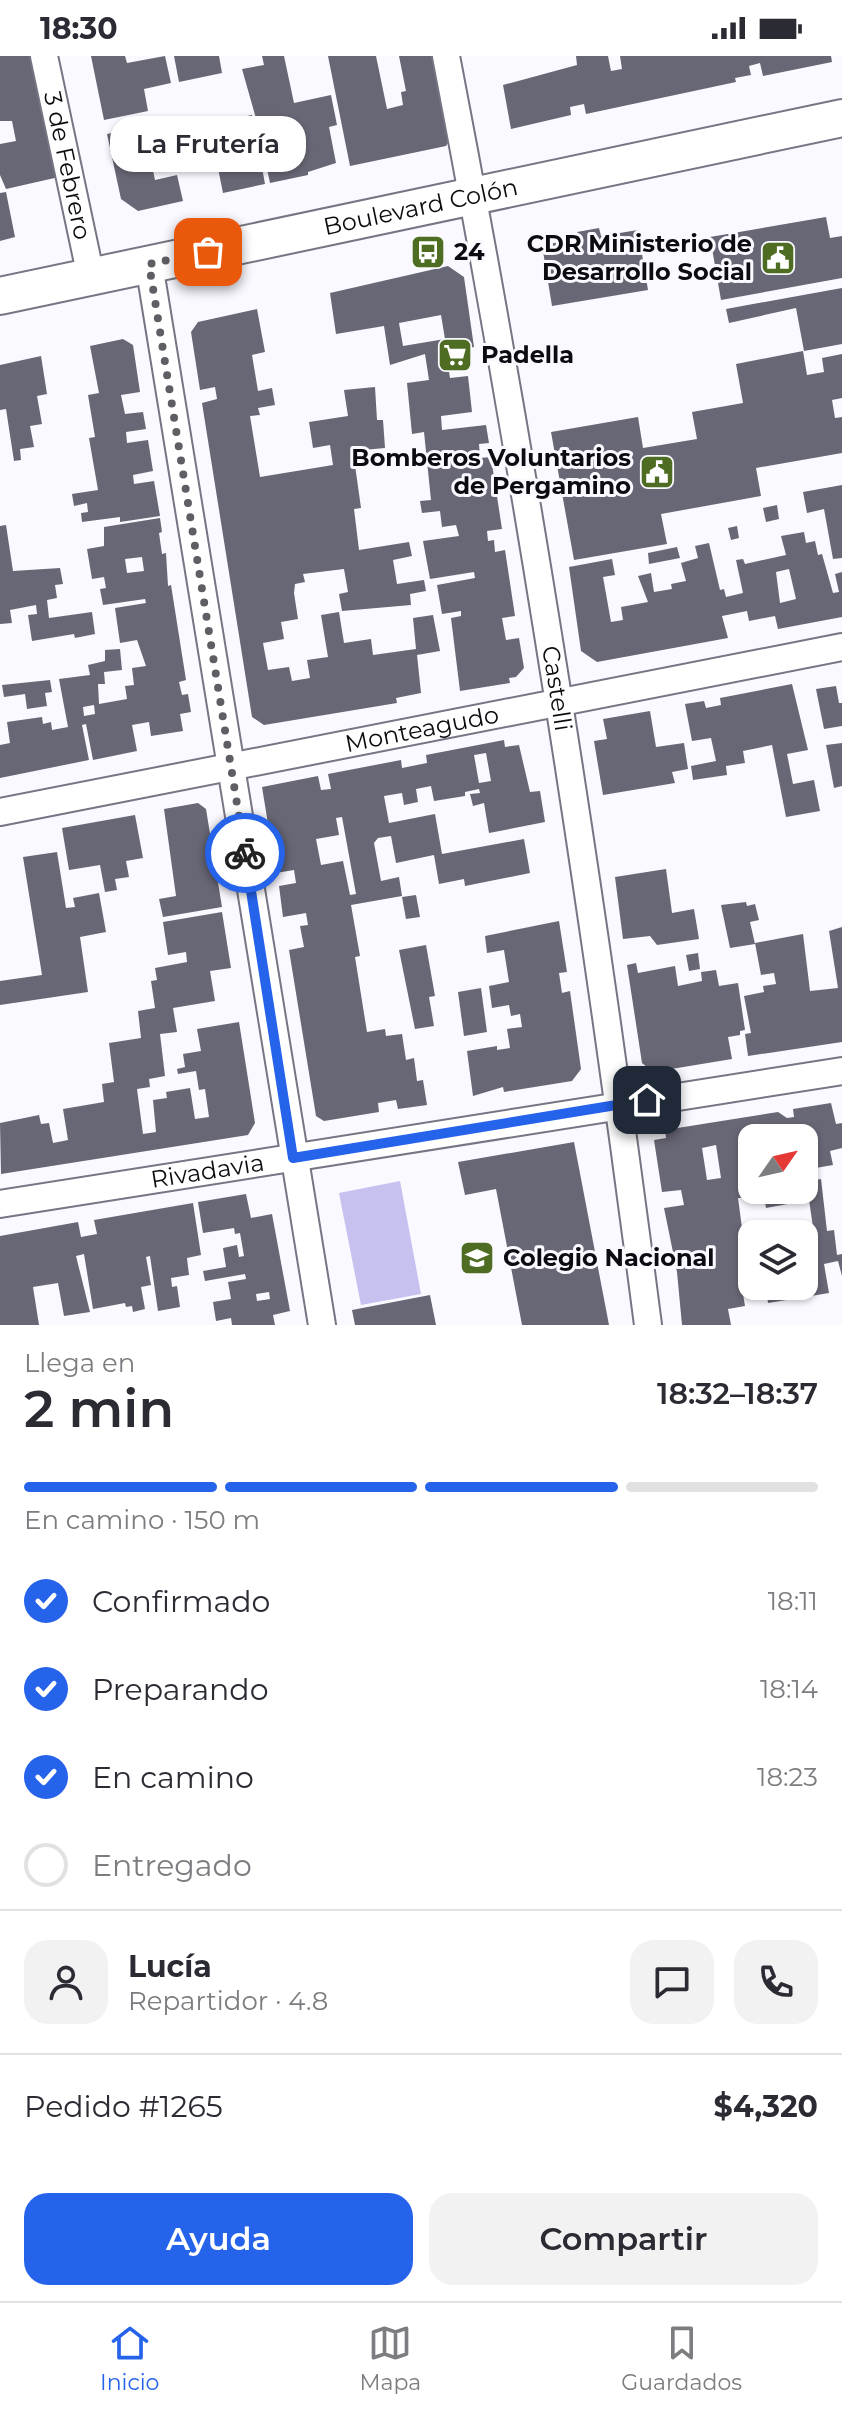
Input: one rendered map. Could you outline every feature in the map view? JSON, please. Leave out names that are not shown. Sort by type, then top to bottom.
[{"type":"main road","name":"Boulevard Colón","points":[[0,296],[842,118]]},
{"type":"street","name":"3 de Febrero","points":[[44,56],[91,277]]},
{"type":"street","name":"Castelli","points":[[446,56],[473,196],[557,701],[619,1105],[648,1325]]},
{"type":"street","points":[[149,264],[322,1325]]},
{"type":"street","name":"Monteagudo","points":[[0,812],[842,647]]},
{"type":"street","name":"Rivadavia","points":[[0,1204],[842,1071]]},
{"type":"shaded area","points":[[400,1181],[421,1294],[361,1305],[339,1193]]},
{"type":"building","points":[[0,56],[32,56],[59,177],[6,189],[0,175],[0,144],[16,141],[12,121],[0,121]]},
{"type":"building","points":[[91,56],[125,56],[127,63],[165,56],[171,83],[144,89],[148,111],[104,120]]},
{"type":"building","points":[[174,56],[219,56],[222,73],[179,82]]},
{"type":"building","points":[[262,56],[284,56],[294,103],[331,95],[337,125],[329,127],[336,163],[308,172],[308,175],[270,183],[262,145],[258,145],[265,184],[223,193],[209,124],[252,115],[253,123],[257,122],[242,69],[264,65]]},
{"type":"building","points":[[328,56],[376,56],[387,109],[403,105],[401,92],[406,91],[399,56],[439,56],[455,131],[446,146],[350,166]]},
{"type":"building","points":[[576,56],[608,56],[611,71],[622,69],[620,56],[831,56],[832,62],[763,76],[760,63],[749,66],[751,75],[735,78],[736,82],[586,114],[584,104],[570,107],[571,115],[511,129],[503,85],[577,65]]},
{"type":"building","points":[[151,125],[156,145],[148,147],[155,180],[177,175],[183,201],[138,211],[121,199],[107,134]]},
{"type":"building","points":[[6,192],[15,237],[0,241],[0,193]]},
{"type":"building","name":"CDR Ministerio de Desarrollo Social","points":[[826,217],[830,238],[842,236],[842,278],[721,300],[710,237]]},
{"type":"building","points":[[599,228],[601,236],[638,230],[648,290],[552,306],[542,245],[578,239],[577,232]]},
{"type":"building","points":[[448,266],[464,277],[474,347],[446,352],[450,378],[468,376],[472,412],[441,416],[442,430],[486,425],[489,443],[479,444],[480,458],[491,457],[502,529],[487,531],[488,541],[494,540],[495,552],[505,550],[515,616],[502,618],[506,640],[519,638],[524,668],[516,677],[509,678],[510,683],[460,691],[451,618],[461,616],[461,611],[442,614],[437,585],[475,578],[474,572],[430,579],[423,541],[459,536],[456,525],[442,527],[440,511],[422,513],[420,501],[431,500],[424,432],[412,434],[407,383],[429,380],[425,354],[390,365],[384,326],[336,334],[330,293]],"holes":[[[441,315],[445,339],[403,346],[399,323]]]},
{"type":"building","points":[[842,288],[842,344],[804,351],[796,308],[729,323],[726,309]]},
{"type":"building","points":[[257,309],[265,352],[252,355],[258,391],[272,388],[275,405],[258,408],[260,415],[250,416],[260,477],[333,465],[330,445],[313,448],[309,422],[348,416],[344,390],[375,387],[377,420],[383,420],[385,448],[353,451],[361,508],[354,509],[359,550],[409,542],[412,556],[393,560],[397,584],[424,580],[426,591],[410,594],[411,605],[342,611],[339,594],[348,592],[344,569],[303,574],[305,582],[295,584],[294,593],[298,619],[281,622],[284,639],[263,643],[268,670],[289,667],[292,681],[310,678],[307,660],[328,657],[321,615],[339,612],[344,643],[371,639],[373,655],[416,649],[413,618],[433,615],[440,651],[417,655],[421,693],[396,698],[397,703],[264,725],[252,717],[202,403],[217,399],[215,387],[200,390],[191,332],[198,322]]},
{"type":"building","points":[[123,339],[133,345],[140,392],[121,395],[125,414],[143,412],[146,429],[126,432],[127,443],[148,440],[153,471],[133,475],[134,484],[154,481],[160,516],[120,522],[120,517],[82,522],[81,513],[88,512],[87,503],[74,506],[72,494],[98,490],[89,438],[95,437],[88,395],[99,393],[90,346]]},
{"type":"building","name":"Bomberos Voluntarios de Pergamino","points":[[803,351],[807,375],[824,372],[822,358],[842,354],[842,398],[832,400],[835,418],[842,417],[842,453],[756,468],[761,496],[661,514],[667,544],[574,560],[551,432],[638,417],[643,448],[697,439],[692,412],[743,403],[736,364]]},
{"type":"building","points":[[41,356],[47,394],[37,396],[42,424],[30,426],[34,447],[20,449],[21,460],[14,461],[6,409],[0,410],[0,365]]},
{"type":"building","points":[[842,485],[842,558],[833,559],[824,509],[807,513],[803,492]]},
{"type":"building","points":[[777,505],[779,519],[766,522],[763,508]]},
{"type":"building","points":[[160,518],[162,554],[166,553],[168,586],[171,585],[186,680],[179,682],[182,695],[188,694],[191,712],[180,714],[183,731],[151,736],[149,722],[132,725],[137,751],[93,760],[86,724],[82,725],[89,760],[0,778],[0,745],[10,743],[7,722],[42,717],[43,724],[51,722],[52,730],[68,727],[59,679],[90,675],[88,665],[105,661],[105,650],[120,649],[122,670],[104,672],[105,684],[98,684],[99,704],[127,699],[125,686],[134,685],[132,668],[146,666],[137,640],[120,643],[115,608],[146,603],[145,599],[103,605],[100,589],[106,588],[104,577],[92,579],[87,549],[104,546],[104,527]],"holes":[[[142,557],[144,571],[127,573],[125,559]],[[94,705],[95,714],[84,716],[83,707]]]},
{"type":"building","points":[[6,525],[13,571],[60,568],[63,584],[55,585],[57,598],[47,600],[49,618],[92,612],[95,634],[32,641],[28,615],[37,614],[36,605],[10,610],[12,623],[0,624],[0,526]]},
{"type":"building","points":[[737,526],[739,538],[731,540],[728,528]]},
{"type":"building","points":[[804,532],[806,543],[815,541],[833,593],[839,592],[835,574],[842,572],[842,617],[778,629],[775,616],[749,621],[747,611],[722,616],[728,638],[597,662],[581,651],[569,567],[612,559],[615,575],[603,577],[611,622],[623,620],[621,607],[648,602],[638,576],[651,573],[654,592],[672,589],[671,584],[686,581],[681,563],[698,558],[695,546],[709,543],[720,590],[724,589],[726,597],[743,593],[736,560],[743,559],[745,564],[786,555],[781,536]],"holes":[[[789,569],[796,599],[780,603],[776,572]]]},
{"type":"building","points":[[677,547],[680,558],[649,564],[648,553]]},
{"type":"building","points":[[50,680],[52,692],[45,693],[47,706],[27,709],[25,694],[4,697],[2,685]]},
{"type":"building","points":[[792,684],[808,750],[787,754],[793,784],[814,780],[820,811],[786,817],[772,745],[743,751],[745,763],[726,766],[727,775],[693,780],[691,766],[716,761],[711,738],[692,741],[685,704],[704,701],[706,708],[721,705],[720,698]]},
{"type":"building","points":[[836,686],[839,703],[842,703],[842,726],[824,729],[816,689]]},
{"type":"building","points":[[650,711],[656,747],[684,743],[688,769],[672,772],[675,783],[603,795],[594,741],[607,739],[603,719]]},
{"type":"building","points":[[504,740],[505,747],[519,745],[530,792],[540,791],[545,822],[489,833],[484,803],[473,806],[470,794],[480,793],[479,789],[465,792],[465,796],[434,801],[431,786],[416,789],[418,802],[404,805],[402,793],[384,796],[389,823],[435,814],[442,854],[524,839],[530,873],[465,886],[464,879],[439,884],[434,855],[396,863],[391,836],[378,838],[374,843],[381,881],[399,877],[402,896],[351,905],[360,956],[355,957],[367,1032],[385,1029],[386,1036],[402,1034],[406,1060],[414,1058],[417,1081],[423,1080],[427,1105],[398,1109],[396,1100],[378,1103],[379,1112],[324,1121],[316,1116],[289,950],[304,947],[300,926],[308,925],[306,913],[283,917],[279,886],[296,883],[294,870],[276,873],[262,787],[318,776],[321,790],[331,789],[328,774],[401,760],[402,768],[427,763],[426,755]],"holes":[[[486,753],[491,781],[479,783],[474,755]],[[342,817],[356,894],[350,895],[343,861],[321,865],[316,839],[339,835],[336,818]]]},
{"type":"building","points":[[842,743],[842,786],[834,788],[826,745]]},
{"type":"building","points":[[198,803],[206,809],[222,907],[163,917],[159,899],[176,896],[164,809]]},
{"type":"building","points":[[135,815],[143,858],[126,861],[129,877],[115,879],[117,890],[105,892],[100,865],[69,870],[62,828]]},
{"type":"building","points":[[57,852],[66,908],[75,907],[73,898],[99,893],[106,932],[80,937],[88,992],[0,1005],[0,981],[42,975],[23,857]]},
{"type":"building","points":[[666,869],[672,913],[694,909],[699,939],[657,945],[650,936],[623,939],[615,877]]},
{"type":"building","points":[[416,895],[420,917],[406,919],[402,897]]},
{"type":"building","points":[[746,902],[747,906],[755,904],[759,920],[750,922],[755,944],[730,948],[721,905]]},
{"type":"building","points":[[222,912],[231,968],[210,971],[215,1001],[173,1008],[177,1032],[160,1034],[165,1076],[149,1079],[150,1087],[137,1089],[143,1134],[156,1132],[153,1100],[167,1098],[166,1092],[190,1088],[195,1119],[209,1117],[205,1089],[199,1090],[196,1071],[178,1074],[177,1069],[185,1067],[183,1054],[201,1051],[197,1029],[239,1022],[255,1123],[248,1135],[1,1174],[0,1123],[39,1115],[41,1124],[49,1123],[53,1143],[68,1140],[63,1109],[104,1102],[102,1084],[114,1082],[109,1043],[141,1038],[138,1011],[155,1008],[151,981],[157,980],[155,968],[187,962],[186,952],[168,955],[163,922]]},
{"type":"building","points":[[559,921],[567,972],[559,973],[562,993],[570,991],[581,1069],[572,1081],[504,1092],[503,1087],[473,1096],[467,1051],[497,1046],[497,1050],[510,1048],[507,1029],[522,1027],[520,1014],[511,1016],[509,1005],[492,1008],[489,986],[509,982],[504,950],[487,953],[485,936]]},
{"type":"building","points":[[842,927],[842,1042],[748,1056],[745,1034],[751,1033],[744,996],[764,992],[763,986],[776,984],[774,973],[761,975],[755,943],[803,934],[810,991],[838,988],[829,931]]},
{"type":"building","points":[[426,945],[435,996],[429,997],[434,1026],[415,1029],[399,950]]},
{"type":"building","points":[[698,953],[700,969],[689,971],[686,955]]},
{"type":"building","points":[[636,963],[638,973],[675,966],[678,986],[702,981],[701,972],[716,970],[719,986],[738,983],[745,1030],[740,1031],[740,1035],[728,1037],[732,1059],[653,1072],[642,1063],[627,965]]},
{"type":"building","points":[[481,988],[487,1032],[464,1036],[458,992]]},
{"type":"building","points":[[831,1103],[836,1124],[842,1123],[842,1148],[830,1151],[833,1165],[818,1168],[818,1124],[738,1124],[738,1204],[741,1220],[738,1220],[738,1300],[744,1300],[745,1306],[728,1309],[731,1325],[682,1325],[677,1272],[664,1208],[684,1205],[681,1190],[662,1192],[654,1140],[666,1138],[665,1130],[778,1112],[787,1118],[794,1117],[793,1109]],"holes":[[[716,1145],[721,1178],[707,1180],[702,1148]]]},
{"type":"building","points":[[574,1142],[609,1325],[522,1325],[496,1189],[465,1195],[458,1162]]},
{"type":"building","points":[[821,1179],[827,1231],[834,1230],[837,1255],[842,1254],[842,1276],[838,1261],[824,1264],[829,1293],[818,1295],[818,1220],[812,1220],[810,1204],[818,1204],[818,1180]]},
{"type":"building","points":[[246,1194],[251,1218],[272,1214],[290,1311],[273,1315],[275,1325],[232,1325],[231,1318],[216,1321],[213,1302],[231,1299],[228,1282],[246,1279],[245,1274],[205,1281],[203,1271],[226,1267],[223,1248],[237,1245],[239,1257],[244,1256],[240,1233],[235,1234],[234,1228],[203,1233],[198,1202]],"holes":[[[269,1292],[270,1299],[257,1301],[256,1294]]]},
{"type":"building","points":[[193,1203],[201,1255],[187,1258],[189,1275],[171,1278],[172,1287],[177,1286],[180,1307],[158,1311],[150,1256],[146,1257],[151,1285],[141,1287],[145,1309],[133,1312],[132,1306],[126,1307],[125,1303],[93,1309],[84,1254],[76,1256],[90,1312],[64,1316],[58,1283],[33,1287],[39,1325],[0,1325],[0,1236],[78,1222],[81,1237],[97,1234],[94,1220]]},
{"type":"building","points":[[765,1204],[788,1204],[766,1208]]},
{"type":"building","points":[[430,1295],[436,1325],[355,1325],[352,1310]]},
{"type":"way so far","points":[[208,252],[149,264],[245,853]]},
{"type":"place","name":"La Frutería","points":[[208,252]]},
{"type":"place","name":"24","points":[[428,252]]},
{"type":"place","name":"CDR Ministerio de Desarrollo Social","points":[[778,258]]},
{"type":"place","name":"Padella","points":[[455,355]]},
{"type":"place","name":"Bomberos Voluntarios de Pergamino","points":[[657,472]]},
{"type":"place","name":"Colegio Nacional","points":[[477,1258]]},
{"type":"route","points":[[245,853],[293,1158],[647,1100]]}]
